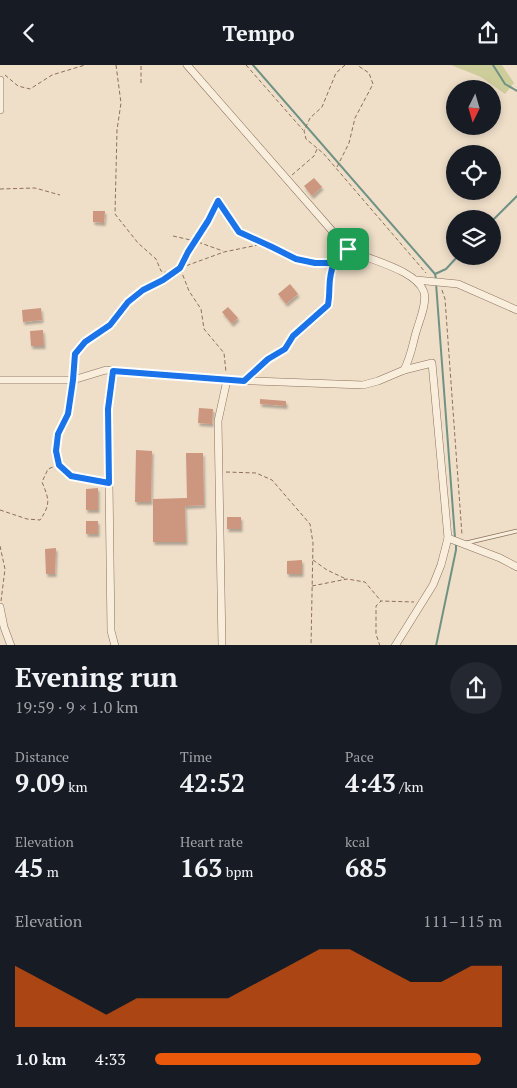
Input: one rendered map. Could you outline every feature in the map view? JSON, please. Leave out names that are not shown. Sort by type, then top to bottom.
[{"type":"street","points":[[187,65],[348,249],[360,256],[391,265],[416,280],[424,292],[423,309],[415,335],[412,354],[404,370]]},
{"type":"street","points":[[0,80],[0,110]]},
{"type":"street","points":[[416,280],[458,284],[517,310]]},
{"type":"street","points":[[0,380],[73,380],[106,370],[244,381],[363,385],[404,370],[432,363],[448,538],[441,565],[433,585],[395,645]]},
{"type":"street","points":[[113,371],[108,409],[111,631],[115,645]]},
{"type":"street","points":[[222,645],[218,421],[227,380]]},
{"type":"street","points":[[448,538],[500,558],[517,567]]},
{"type":"street","points":[[0,607],[4,627],[11,645]]},
{"type":"lane","points":[[463,543],[517,531]]},
{"type":"path","points":[[0,71],[18,86],[30,89],[52,75],[85,65]]},
{"type":"path","points":[[116,65],[120,103],[117,130],[115,214],[138,243],[156,259],[161,271],[172,274]]},
{"type":"path","points":[[141,83],[142,65]]},
{"type":"path","points":[[246,65],[304,131],[306,139],[336,168],[425,271],[429,281]]},
{"type":"path","points":[[304,131],[310,119],[322,107],[336,73],[345,65]]},
{"type":"path","points":[[336,168],[349,143],[356,118],[373,84],[369,73],[357,65]]},
{"type":"path","points":[[287,179],[314,155],[317,148]]},
{"type":"path","points":[[0,189],[35,188],[60,195]]},
{"type":"path","points":[[180,268],[218,201],[239,232],[296,259],[315,263],[334,263],[360,256]]},
{"type":"path","points":[[173,236],[195,241],[224,252]]},
{"type":"path","points":[[109,483],[71,476],[59,465],[56,451],[58,434],[68,414],[75,354],[85,342],[110,325],[128,302],[143,290],[180,268],[224,252],[258,245],[272,247]]},
{"type":"path","points":[[244,381],[268,359],[285,349],[293,336],[328,305],[330,294],[328,277],[334,263],[348,249]]},
{"type":"path","points":[[180,268],[189,291],[201,309],[204,329],[224,353],[227,380]]},
{"type":"path","points":[[440,281],[445,299],[463,543]]},
{"type":"path","points":[[0,510],[26,519],[40,520],[48,508],[48,498],[42,482],[48,469],[59,465]]},
{"type":"path","points":[[219,472],[256,473],[272,480],[310,524],[313,543],[311,645]]},
{"type":"path","points":[[0,546],[5,569],[0,607]]},
{"type":"path","points":[[312,560],[346,579],[365,583],[381,601]]},
{"type":"path","points":[[312,586],[346,579]]},
{"type":"path","points":[[380,645],[376,634],[376,606],[381,601],[422,602]]},
{"type":"green space","points":[[451,65],[502,65],[514,83],[505,94],[501,91],[501,80],[485,80]]},
{"type":"building","points":[[314,178],[322,187],[312,196],[304,186]]},
{"type":"building","points":[[93,211],[105,211],[104,223],[93,222]]},
{"type":"building","points":[[290,284],[298,294],[286,304],[278,294]]},
{"type":"building","points":[[228,307],[238,318],[232,324],[222,312]]},
{"type":"building","points":[[41,308],[42,320],[23,322],[22,310]]},
{"type":"building","points":[[43,330],[44,346],[31,346],[30,331]]},
{"type":"building","points":[[260,399],[286,401],[286,406],[260,404]]},
{"type":"building","points":[[199,408],[213,409],[212,424],[198,423]]},
{"type":"building","points":[[136,450],[152,451],[151,502],[135,502]]},
{"type":"building","points":[[186,453],[203,453],[204,505],[185,506],[186,542],[153,542],[153,499],[187,498]]},
{"type":"building","points":[[98,488],[98,510],[86,510],[86,489]]},
{"type":"building","points":[[227,517],[241,517],[241,529],[227,529]]},
{"type":"building","points":[[86,521],[98,521],[98,534],[86,534]]},
{"type":"building","points":[[56,548],[55,574],[46,574],[45,549]]},
{"type":"building","points":[[302,560],[302,574],[287,574],[287,561]]},
{"type":"waterway","points":[[253,65],[435,274],[436,279]]},
{"type":"waterway","points":[[493,65],[505,84],[517,91]]},
{"type":"waterway","points":[[501,212],[517,196]]},
{"type":"waterway","points":[[435,274],[450,265]]},
{"type":"waterway","points":[[436,283],[455,538]]},
{"type":"waterway","points":[[436,645],[456,543]]},
{"type":"route","points":[[348,249],[334,263],[315,263],[296,259],[239,232],[218,201],[180,268],[163,280],[143,290],[128,302],[110,325],[85,342],[75,354],[68,414],[58,434],[56,451],[59,465],[71,476],[109,483],[108,409],[109,389],[113,371],[244,381],[268,359],[285,349],[293,336],[328,305],[330,294],[328,277],[334,263],[360,256],[348,249]]}]
